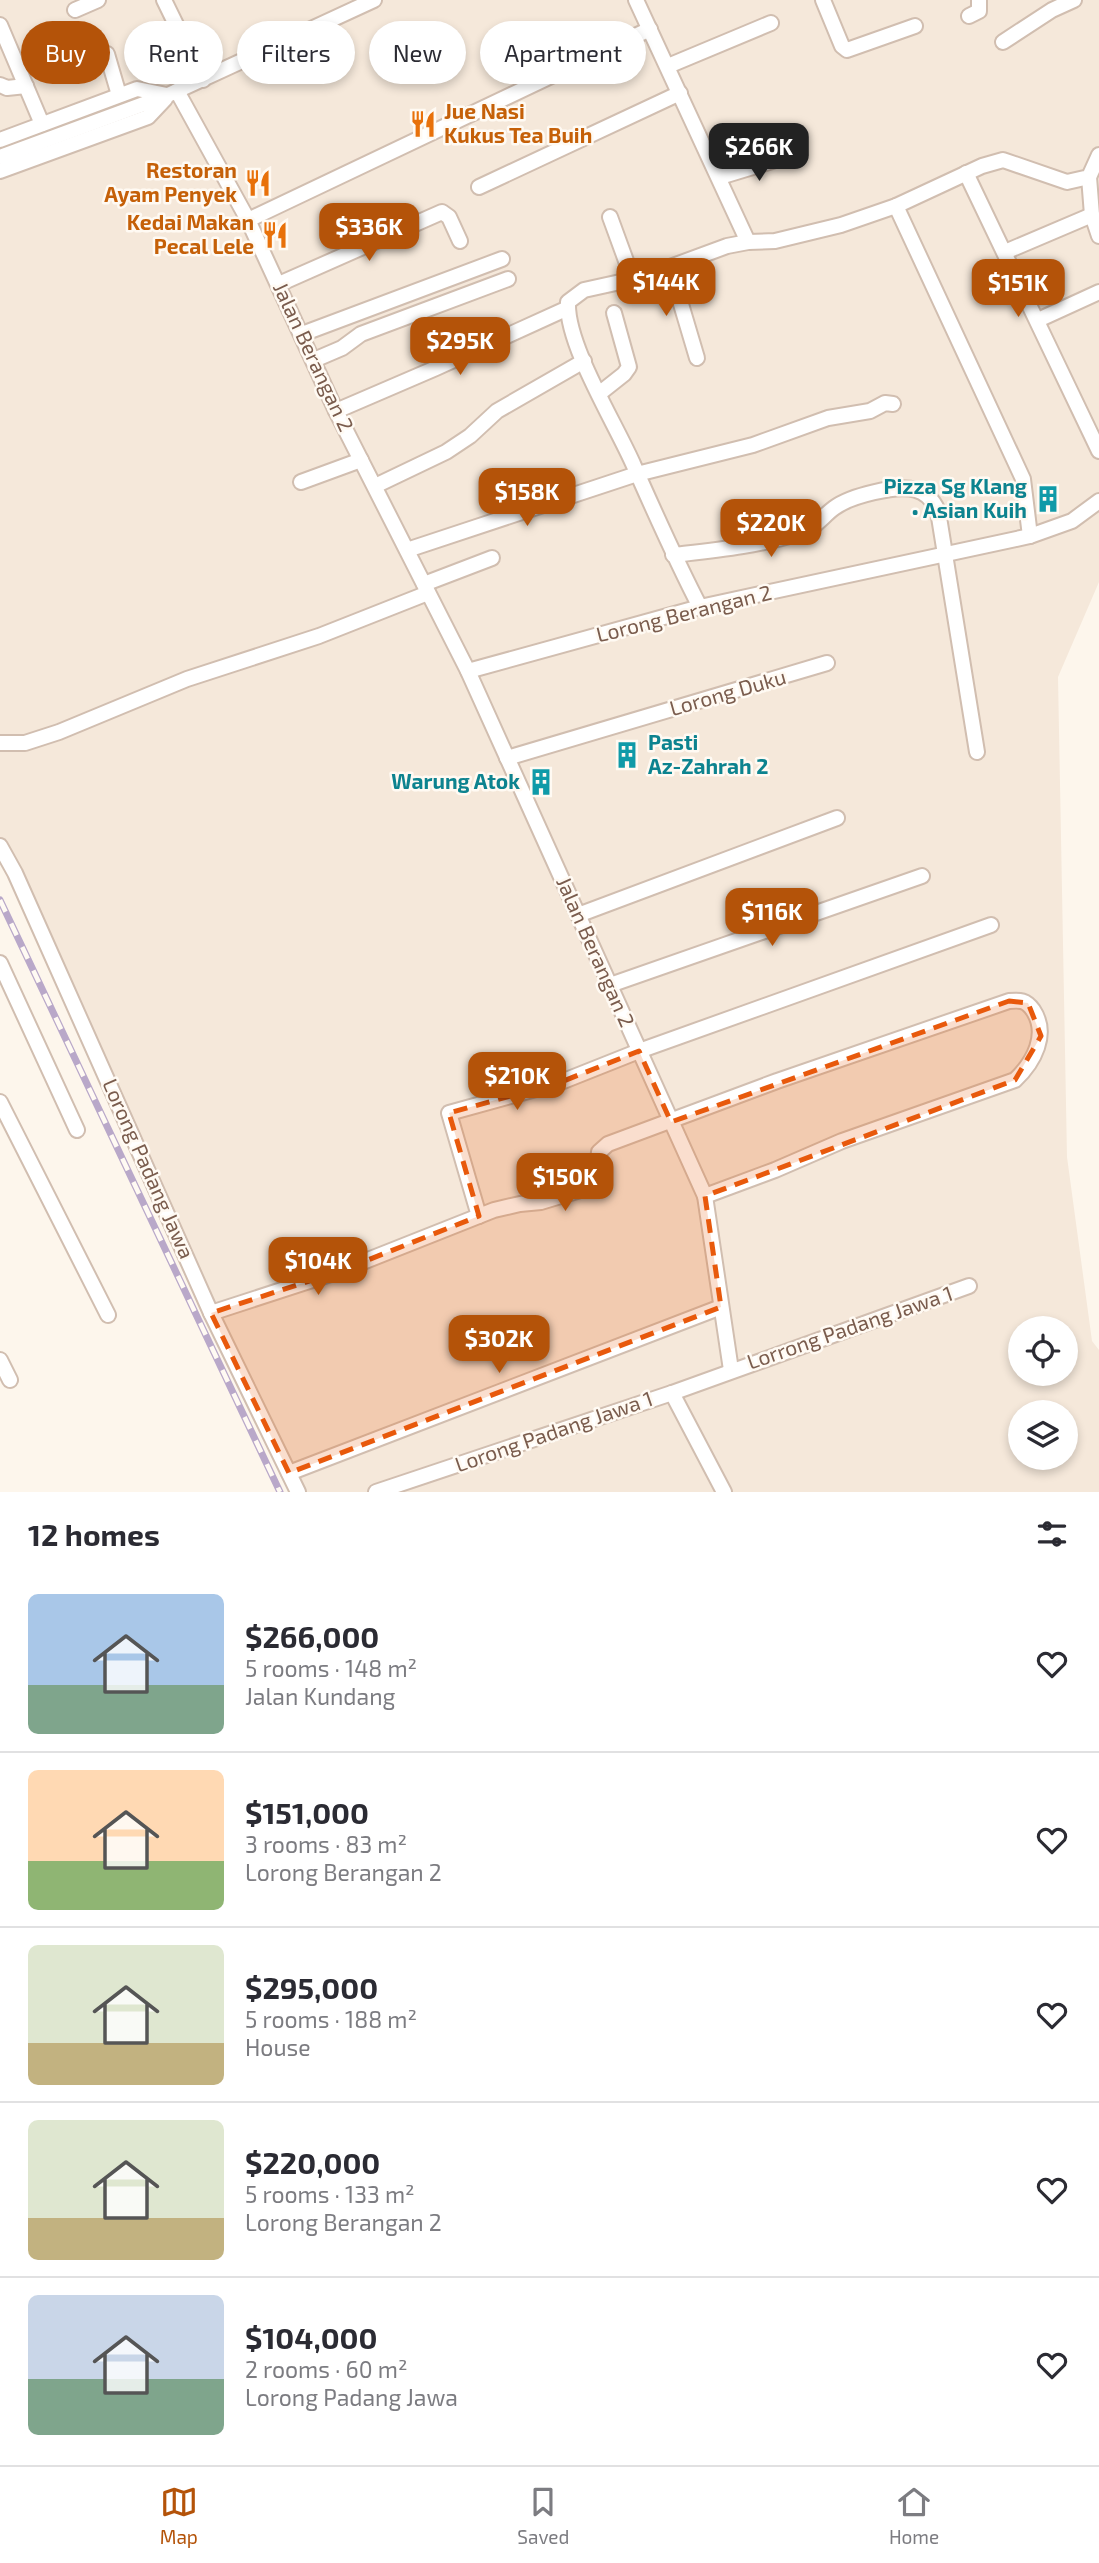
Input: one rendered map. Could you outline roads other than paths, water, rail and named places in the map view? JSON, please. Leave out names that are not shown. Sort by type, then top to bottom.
[{"type":"street","points":[[75,10],[97,0]]},
{"type":"street","points":[[164,0],[174,21]]},
{"type":"street","points":[[223,71],[374,0]]},
{"type":"street","points":[[636,0],[748,242]]},
{"type":"street","points":[[823,0],[842,46],[848,50],[915,26]]},
{"type":"street","points":[[969,16],[979,11],[979,0]]},
{"type":"street","points":[[1003,42],[1052,10],[1074,0]]},
{"type":"street","points":[[667,66],[771,23]]},
{"type":"street","points":[[0,25],[42,124]]},
{"type":"street","points":[[248,220],[650,29]]},
{"type":"street","points":[[110,64],[119,95]]},
{"type":"street","points":[[0,157],[193,84]]},
{"type":"street","points":[[0,85],[7,88],[26,86]]},
{"type":"street","points":[[0,140],[137,89],[172,93]]},
{"type":"street","points":[[0,171],[148,117],[172,93]]},
{"type":"street","name":"Jalan Berangan 2","points":[[172,93],[248,220],[336,411],[468,671],[705,1196],[731,1370]]},
{"type":"street","points":[[479,187],[680,93]]},
{"type":"street","points":[[1099,155],[1089,177],[1093,215],[1099,236]]},
{"type":"street","points":[[720,177],[789,156]]},
{"type":"street","points":[[700,607],[673,555],[584,361],[569,322],[568,302],[584,290],[634,279],[727,246],[805,235],[896,206],[966,173],[1003,160],[1067,182],[1089,177]]},
{"type":"street","points":[[966,173],[1099,451]]},
{"type":"street","points":[[896,206],[1023,479],[1030,536]]},
{"type":"street","points":[[279,284],[442,212],[449,217],[460,240]]},
{"type":"street","points":[[1006,252],[1093,215]]},
{"type":"street","points":[[610,217],[634,279]]},
{"type":"street","points":[[302,334],[502,259]]},
{"type":"street","points":[[670,267],[697,358]]},
{"type":"street","points":[[314,360],[342,348],[361,334],[508,279]]},
{"type":"street","points":[[1038,320],[1099,292]]},
{"type":"street","points":[[336,411],[568,308]]},
{"type":"street","points":[[600,394],[629,367],[614,313]]},
{"type":"street","points":[[374,486],[446,452],[470,436],[496,411],[584,361]]},
{"type":"street","points":[[407,550],[637,474],[753,445],[828,418],[870,411],[885,403],[893,404]]},
{"type":"street","points":[[301,482],[361,460]]},
{"type":"street","points":[[673,555],[757,545],[804,532],[847,501],[892,488],[917,490],[933,500],[938,511],[977,752]]},
{"type":"street","name":"Lorong Berangan 2","points":[[468,671],[700,607],[1030,536],[1072,521],[1099,501]]},
{"type":"street","points":[[0,743],[25,743],[58,732],[187,679],[319,636],[492,558]]},
{"type":"street","name":"Lorong Duku","points":[[507,758],[827,663]]},
{"type":"street","points":[[578,915],[837,818]]},
{"type":"street","name":"Lorong Padang Jawa","points":[[0,846],[21,886],[135,1137],[211,1313],[298,1492]]},
{"type":"street","points":[[610,985],[922,876]]},
{"type":"street","points":[[479,1216],[449,1113],[561,1082],[639,1051],[991,925]]},
{"type":"street","points":[[0,963],[76,1130]]},
{"type":"street","points":[[211,1313],[340,1271],[479,1216],[510,1206],[541,1202],[594,1186],[601,1183],[602,1178],[598,1167],[599,1152],[608,1144],[777,1081],[1009,1001],[1022,1000],[1028,1003],[1038,1017],[1041,1036],[1037,1050],[1026,1070],[1016,1080],[842,1141],[705,1196]]},
{"type":"street","points":[[0,1102],[6,1130],[108,1315]]},
{"type":"street","name":"Lorrong Padang Jawa 1","points":[[731,1370],[969,1286]]},
{"type":"street","points":[[289,1473],[722,1307]]},
{"type":"street","points":[[0,1360],[10,1380]]},
{"type":"street","name":"Lorong Padang Jawa 1","points":[[376,1492],[672,1393],[731,1370]]},
{"type":"street","points":[[672,1393],[724,1492]]},
{"type":"railway","points":[[0,900],[280,1492]]},
{"type":"place","name":"Jue Nasi Kukus Tea Buih","points":[[423,124]]},
{"type":"place","name":"Restoran Ayam Penyek","points":[[258,183]]},
{"type":"place","name":"Kedai Makan Pecal Lele","points":[[275,235]]},
{"type":"place","name":"Pizza Sg Klang • Asian Kuih","points":[[1048,499]]},
{"type":"place","name":"Pasti Az-Zahrah 2","points":[[627,755]]},
{"type":"place","name":"Warung Atok","points":[[541,782]]}]
